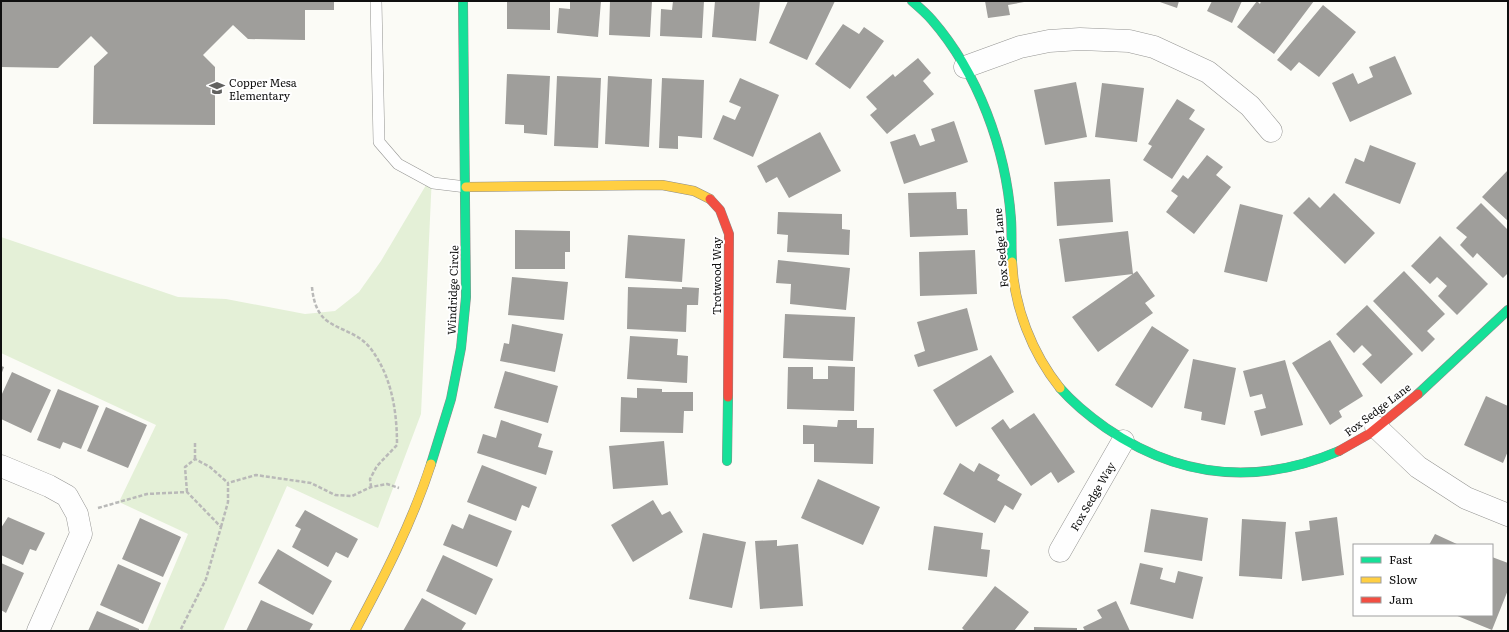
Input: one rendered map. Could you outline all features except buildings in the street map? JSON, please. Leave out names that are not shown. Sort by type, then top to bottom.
[{"type":"street","name":"Windridge Circle","points":[[355,631],[382,581],[421,495],[451,399],[461,348],[466,297],[464,1]]},
{"type":"street","name":"Fox Sedge Lane","points":[[912,1],[933,21],[965,67],[995,138],[1004,172],[1011,219],[1012,269],[1017,299],[1026,329],[1040,359],[1056,383],[1078,407],[1123,441],[1161,460],[1189,468],[1220,473],[1257,472],[1290,468],[1323,458],[1350,445],[1410,400],[1508,310]]},
{"type":"street","points":[[965,67],[1020,47],[1049,41],[1080,39],[1129,41],[1154,47],[1208,72],[1250,106],[1271,132]]},
{"type":"street","name":"Trotwood Way","points":[[466,187],[662,185],[682,187],[697,192],[711,200],[720,209],[729,234],[727,461]]},
{"type":"street","points":[[1376,427],[1418,467],[1466,498],[1508,515]]},
{"type":"street","name":"Fox Sedge Way","points":[[1060,551],[1123,441]]},
{"type":"street","points":[[1,466],[49,486],[67,496],[77,514],[81,534],[38,631]]},
{"type":"lane","points":[[376,1],[378,142],[398,164],[433,183],[466,187]]},
{"type":"path","points":[[312,287],[314,302],[326,319],[353,332],[371,349],[387,377],[397,416],[397,445],[377,466],[370,479],[371,487]]},
{"type":"path","points":[[195,442],[195,459]]},
{"type":"path","points":[[180,631],[206,579],[228,502],[228,483],[210,467],[195,459]]},
{"type":"path","points":[[195,459],[185,467],[186,492],[221,527]]},
{"type":"path","points":[[228,483],[256,476],[311,483],[335,495],[352,496],[371,487],[387,484],[421,495]]},
{"type":"path","points":[[77,514],[147,494],[186,492]]},
{"type":"green space","points":[[432,175],[421,414],[378,528],[287,486],[223,631],[147,631],[188,534],[119,502],[156,425],[1,353],[1,237],[178,297],[226,299],[305,314],[335,311],[359,292],[381,261]]},
{"type":"traffic: fast","points":[[431,464],[451,399],[461,348],[466,297],[463,1]]},
{"type":"traffic: fast","points":[[912,1],[930,17],[948,41],[963,64],[987,113],[996,139],[1008,193],[1011,219],[1012,262]]},
{"type":"traffic: fast","points":[[1418,394],[1508,310]]},
{"type":"traffic: fast","points":[[1060,388],[1076,405],[1094,419],[1134,445],[1162,458],[1190,466],[1219,471],[1248,472],[1278,469],[1308,462],[1339,451]]},
{"type":"traffic: fast","points":[[727,461],[728,397]]},
{"type":"traffic: slow","points":[[466,187],[662,185],[694,191],[710,199]]},
{"type":"traffic: slow","points":[[1012,262],[1016,296],[1026,329],[1041,360],[1060,388]]},
{"type":"traffic: slow","points":[[355,631],[387,570],[406,529],[431,464]]},
{"type":"traffic: jam","points":[[710,199],[720,210],[729,234],[728,397]]},
{"type":"traffic: jam","points":[[1339,451],[1369,434],[1418,394]]},
{"type":"place","name":"Copper Mesa Elementary","points":[[217,88]]}]
